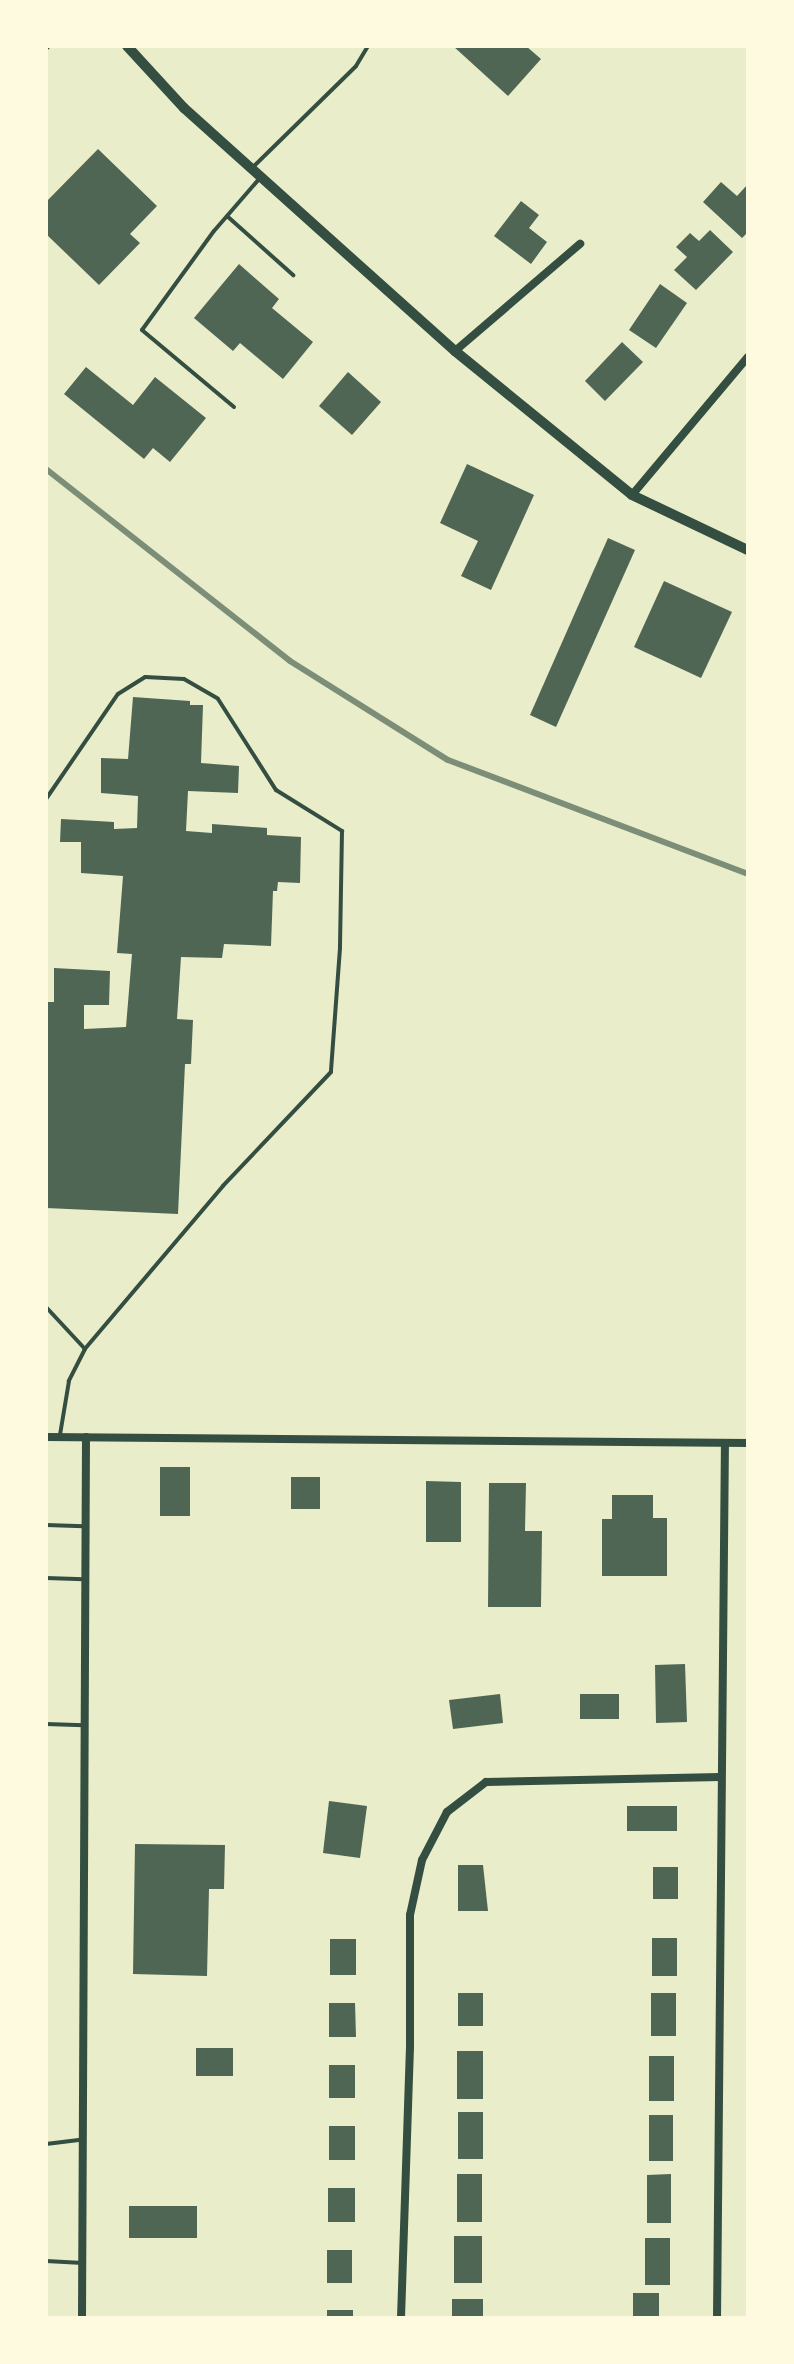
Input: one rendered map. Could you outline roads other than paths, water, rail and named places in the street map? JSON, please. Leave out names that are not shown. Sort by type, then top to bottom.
[{"type":"street","points":[[127,46],[184,108],[455,351],[632,495],[748,550]]},
{"type":"street","points":[[455,351],[580,244]]},
{"type":"street","points":[[632,495],[748,357]]},
{"type":"street","points":[[46,1437],[748,1443]]},
{"type":"street","points":[[82,2318],[86,1437]]},
{"type":"street","points":[[717,2318],[725,1444]]},
{"type":"street","points":[[401,2318],[410,2047],[410,1915],[422,1860],[447,1812],[486,1782],[720,1777]]},
{"type":"lane","points":[[251,169],[356,66],[368,46]]},
{"type":"lane","points":[[234,407],[142,330],[260,177]]},
{"type":"lane","points":[[227,216],[293,275]]},
{"type":"lane","points":[[46,799],[118,694],[145,677],[184,679],[218,699],[276,790],[342,831],[340,948],[331,1072],[223,1186],[85,1349],[69,1381],[59,1437]]},
{"type":"lane","points":[[46,1307],[85,1349]]},
{"type":"lane","points":[[46,1525],[86,1526]]},
{"type":"lane","points":[[46,1578],[86,1579]]},
{"type":"lane","points":[[46,1724],[85,1725]]},
{"type":"lane","points":[[46,2144],[83,2140]]},
{"type":"lane","points":[[46,2261],[83,2263]]},
{"type":"railway","points":[[46,469],[290,661],[448,760],[748,874]]}]
